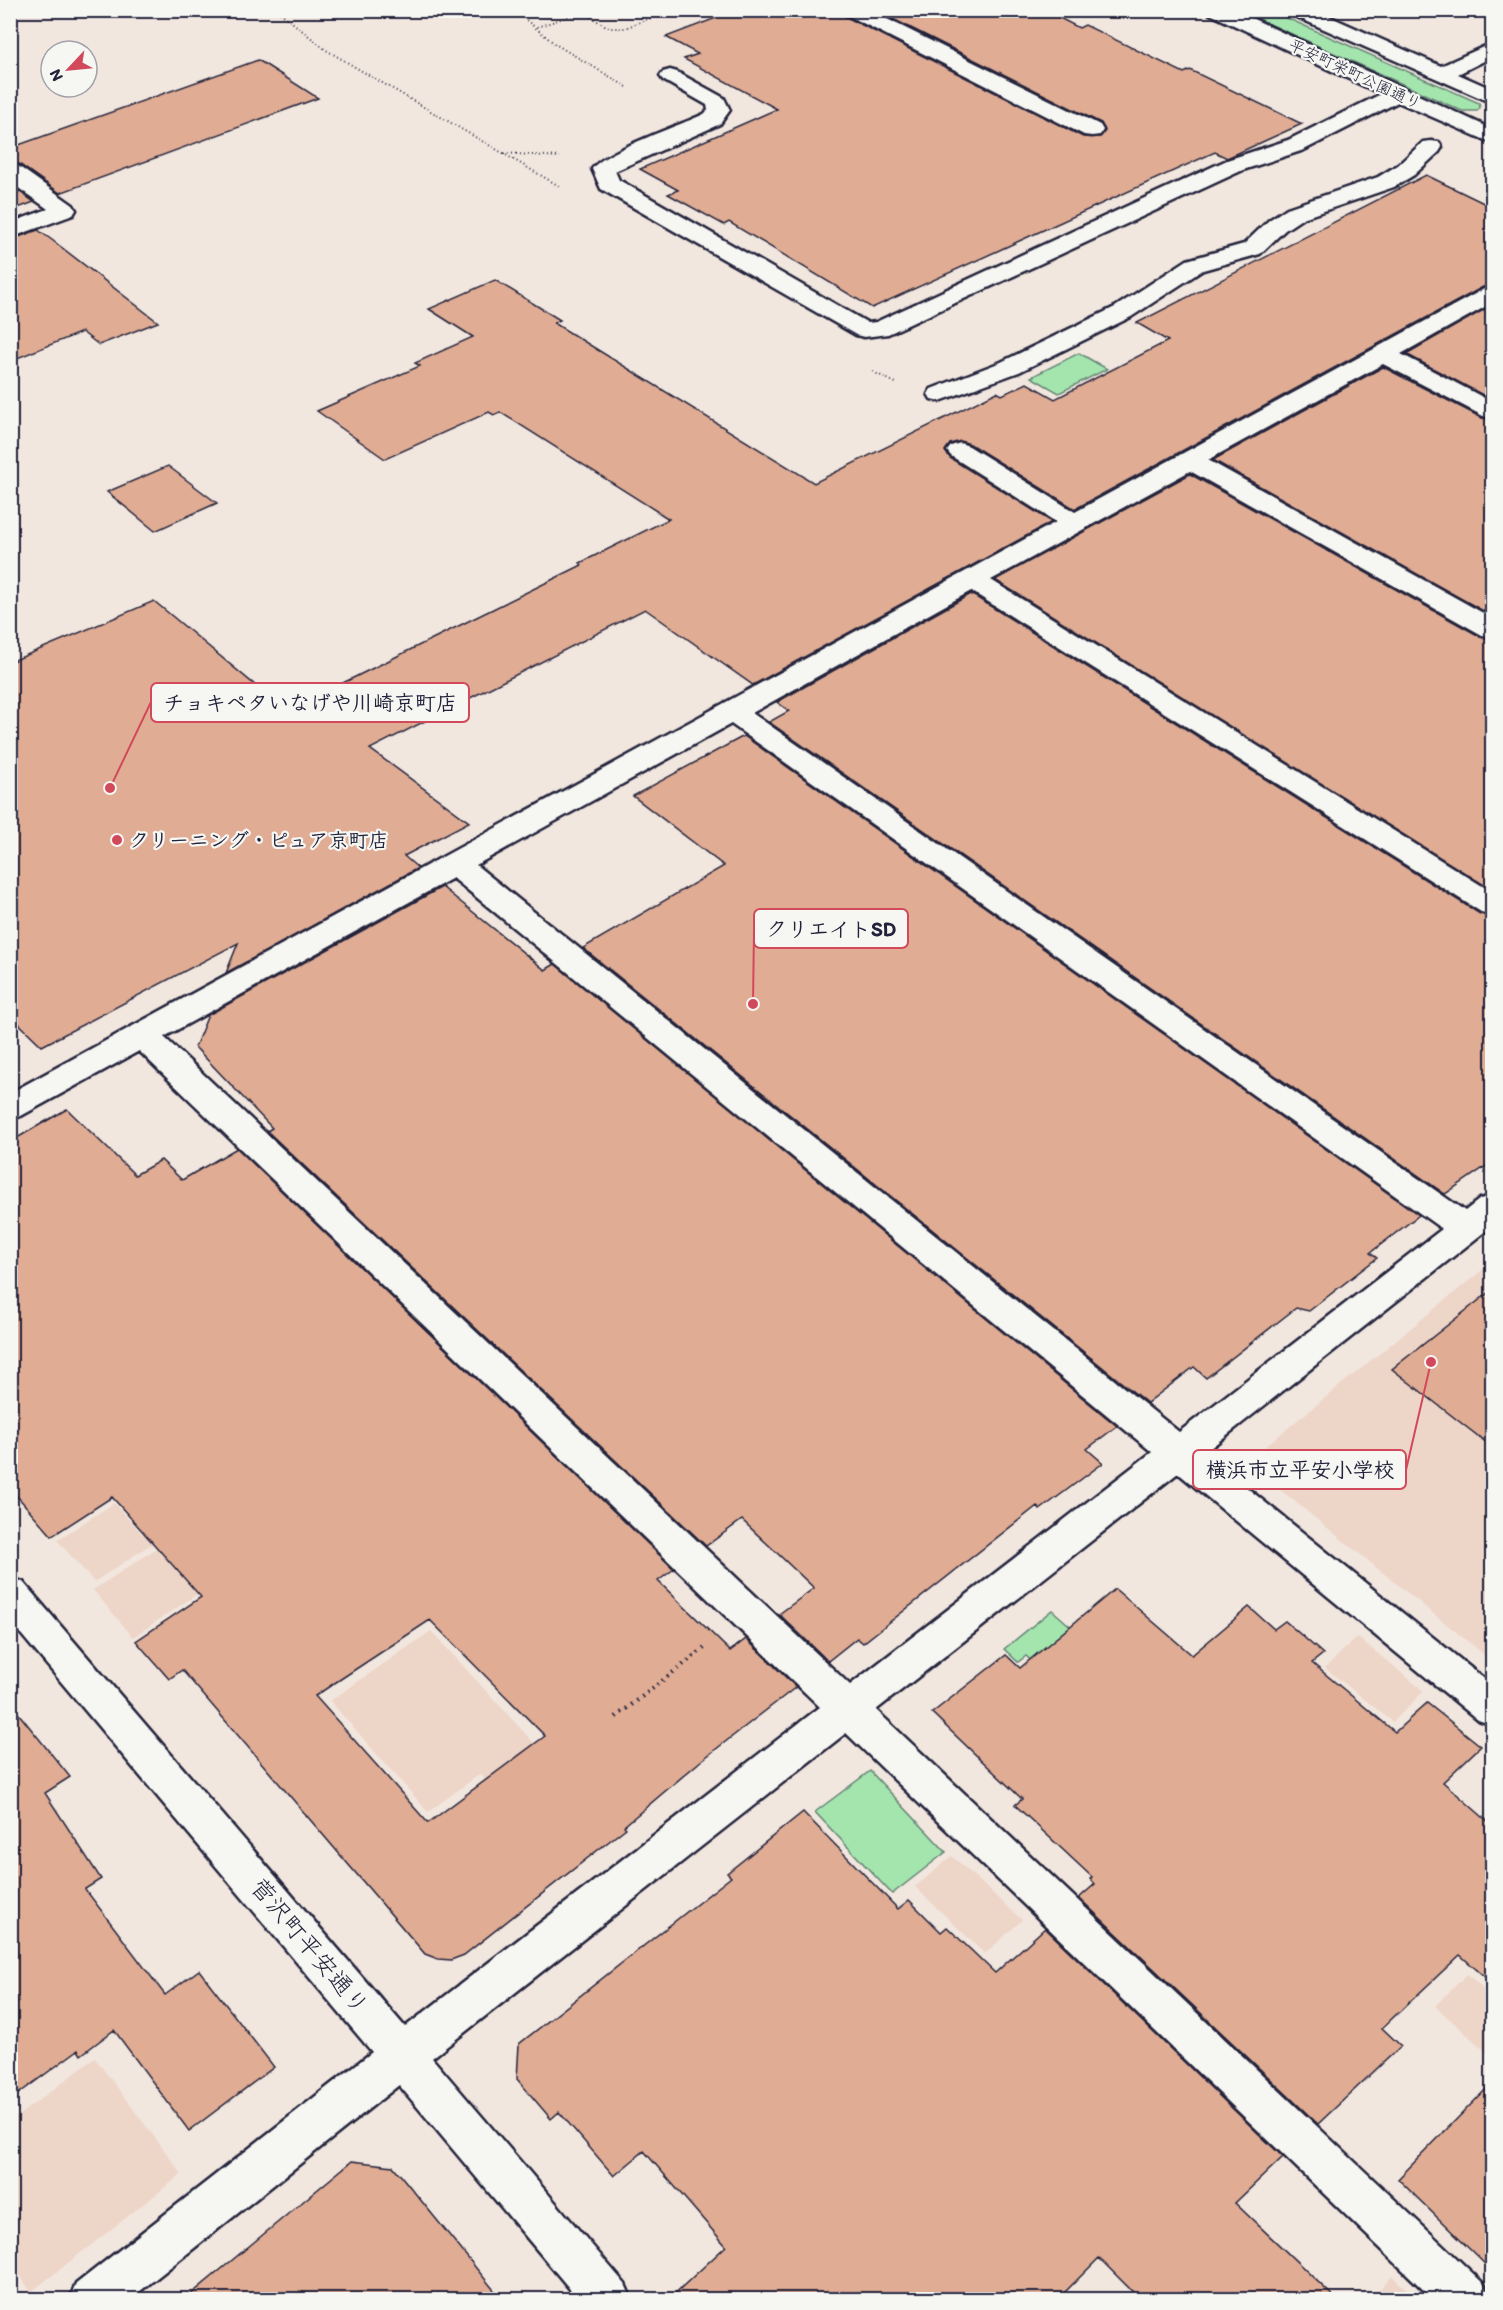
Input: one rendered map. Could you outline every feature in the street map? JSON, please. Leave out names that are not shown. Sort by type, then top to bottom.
[{"type":"street","points":[[852,10],[1092,130]]},
{"type":"street","name":"平安町栄町公園通り","points":[[1217,10],[1492,137]]},
{"type":"street","name":"平安町栄町公園通り","points":[[1297,10],[1492,97]]},
{"type":"street","points":[[1442,74],[1492,49]]},
{"type":"street","points":[[670,76],[717,102],[719,110],[712,118],[620,159],[603,169],[609,184],[864,330],[880,329],[1235,165],[1296,145],[1397,94]]},
{"type":"street","points":[[940,394],[1010,367],[1123,312],[1195,265],[1252,249],[1277,225],[1295,213],[1386,182],[1406,170],[1431,147]]},
{"type":"street","points":[[10,171],[65,210],[10,231]]},
{"type":"street","points":[[10,1108],[1492,294]]},
{"type":"street","points":[[1383,354],[1492,411]]},
{"type":"street","points":[[960,451],[1075,523]]},
{"type":"street","points":[[1189,460],[1492,628]]},
{"type":"street","points":[[972,580],[1492,905]]},
{"type":"street","points":[[92,2300],[402,2053],[1180,1453],[1479,1218],[732,712]]},
{"type":"street","points":[[454,863],[1492,1708]]},
{"type":"street","points":[[142,1035],[1468,2300]]},
{"type":"street","name":"菅沢町平安通り","points":[[10,1593],[609,2300]]},
{"type":"path","points":[[514,10],[555,44],[632,90]]},
{"type":"path","points":[[537,27],[576,14],[587,15],[610,28],[625,28],[671,10]]},
{"type":"path","points":[[504,152],[564,157]]},
{"type":"path","points":[[616,1717],[748,1614]]},
{"type":"shaded area","points":[[1492,1262],[1492,1661],[1246,1462]]},
{"type":"shaded area","points":[[276,1470],[318,1514],[133,1637],[93,1590]]},
{"type":"shaded area","points":[[114,1503],[143,1535],[150,1530],[159,1539],[94,1582],[57,1540]]},
{"type":"shaded area","points":[[431,1631],[556,1767],[505,1803],[480,1774],[428,1812],[330,1701]]},
{"type":"shaded area","points":[[1357,1637],[1424,1691],[1393,1722],[1325,1668]]},
{"type":"shaded area","points":[[952,1856],[1022,1920],[985,1954],[915,1887]]},
{"type":"shaded area","points":[[1467,1974],[1492,1996],[1492,2057],[1435,2006]]},
{"type":"shaded area","points":[[95,2058],[182,2174],[31,2292],[11,2262],[11,2121]]},
{"type":"shaded area","points":[[1392,2276],[1417,2299],[1372,2299]]},
{"type":"green space","points":[[1241,11],[1271,11],[1479,103],[1480,108],[1477,111],[1462,111]]},
{"type":"green space","points":[[1079,353],[1107,369],[1059,393],[1031,377]]},
{"type":"green space","points":[[1052,1610],[1144,1691],[1102,1726],[1026,1656],[1018,1662],[1004,1649]]},
{"type":"green space","points":[[870,1771],[946,1852],[892,1894],[815,1812]]},
{"type":"building","points":[[737,10],[840,10],[844,16],[1083,137],[1100,137],[1105,131],[1101,123],[875,10],[1044,10],[1079,28],[1085,25],[1184,73],[1190,70],[1302,124],[1227,158],[1215,152],[872,308],[729,222],[724,225],[668,194],[678,190],[640,169],[777,109],[684,59],[698,54],[666,37]]},
{"type":"building","points":[[258,60],[318,98],[60,193],[19,164],[10,163],[10,148]]},
{"type":"building","points":[[1426,175],[1492,207],[1492,285],[1483,287],[1075,509],[970,444],[961,441],[950,444],[945,451],[950,458],[1052,522],[753,685],[645,609],[370,749],[469,822],[404,856],[418,868],[226,973],[238,943],[42,1046],[10,1015],[10,662],[154,601],[286,711],[582,565],[580,563],[669,519],[500,412],[494,415],[489,412],[385,459],[317,411],[420,366],[415,363],[473,337],[429,309],[495,280],[560,320],[554,323],[814,483],[997,392],[1002,395],[1027,383],[1055,399],[1168,341],[1137,323]]},
{"type":"building","points":[[10,185],[34,202],[10,211]]},
{"type":"building","points":[[38,230],[158,322],[99,345],[82,332],[10,361],[10,240]]},
{"type":"building","points":[[1492,305],[1492,400],[1406,354]]},
{"type":"building","points":[[1383,367],[1482,418],[1492,420],[1492,616],[1213,460]]},
{"type":"building","points":[[168,466],[217,503],[155,531],[107,492]]},
{"type":"building","points":[[1190,474],[1481,637],[1492,639],[1492,890],[995,580]]},
{"type":"building","points":[[971,594],[1480,914],[1492,917],[1492,1162],[1445,1194],[769,722],[789,711],[777,702]]},
{"type":"building","points":[[744,736],[1419,1215],[1370,1253],[1377,1258],[1309,1311],[1296,1308],[1206,1378],[1194,1367],[1147,1403],[583,948],[724,866],[633,796]]},
{"type":"building","points":[[442,887],[545,970],[555,964],[1117,1426],[1087,1449],[1103,1463],[1040,1510],[1037,1506],[863,1643],[857,1638],[828,1661],[779,1614],[814,1588],[742,1520],[706,1546],[267,1131],[272,1128],[195,1047],[208,1015]]},
{"type":"building","points":[[67,1109],[135,1175],[161,1160],[182,1180],[237,1148],[674,1569],[658,1581],[730,1651],[746,1639],[796,1687],[702,1760],[624,1826],[626,1828],[464,1955],[451,1960],[438,1959],[425,1954],[182,1670],[169,1679],[136,1641],[201,1597],[112,1497],[52,1536],[10,1488],[10,1142]],"holes":[[[430,1620],[545,1736],[428,1823],[315,1696]]]},
{"type":"building","points":[[1492,1290],[1492,1447],[1392,1369]]},
{"type":"building","points":[[1115,1589],[1192,1655],[1249,1607],[1274,1629],[1285,1621],[1323,1654],[1312,1663],[1395,1732],[1427,1703],[1481,1746],[1443,1782],[1492,1825],[1492,1983],[1460,1955],[1382,2028],[1401,2046],[1318,2124],[1079,1898],[1095,1884],[1090,1879],[1092,1877],[1015,1805],[1022,1799],[932,1713],[1006,1655],[1020,1668]]},
{"type":"building","points":[[10,1703],[70,1777],[45,1793],[101,1879],[85,1889],[165,1995],[199,1970],[274,2067],[189,2131],[114,2030],[81,2055],[78,2050],[10,2100]]},
{"type":"building","points":[[803,1812],[898,1909],[909,1900],[941,1932],[947,1927],[995,1973],[1045,1928],[1283,2157],[1235,2203],[1337,2300],[1141,2300],[1099,2258],[1057,2300],[668,2300],[726,2246],[644,2151],[614,2176],[559,2112],[551,2119],[517,2079],[519,2044],[731,1877],[727,1873]]},
{"type":"building","points":[[1492,2083],[1492,2271],[1398,2179]]},
{"type":"building","points":[[352,2161],[393,2166],[502,2300],[184,2300]]},
{"type":"place","name":"チョキペタいなげや川崎京町店","points":[[110,788]]},
{"type":"place","name":"クリーニング・ピュア京町店","points":[[117,840]]},
{"type":"place","name":"クリエイトSD","points":[[753,1004]]},
{"type":"place","name":"横浜市立平安小学校","points":[[1431,1362]]}]
